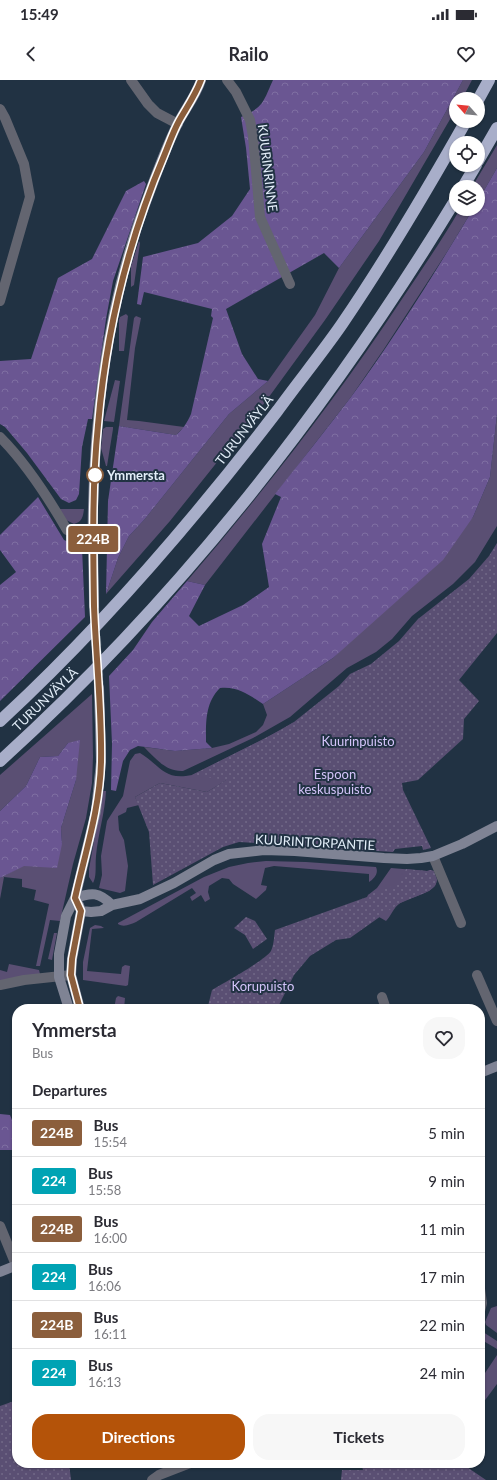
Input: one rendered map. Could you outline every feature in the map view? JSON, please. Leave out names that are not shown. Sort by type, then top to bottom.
[{"type":"highway","points":[[482,92],[489,80]]},
{"type":"highway","name":"TURUNVÄYLÄ","points":[[0,721],[110,612],[205,503],[258,435],[342,324],[396,239],[462,128]]},
{"type":"highway","points":[[485,149],[497,128]]},
{"type":"highway","name":"TURUNVÄYLÄ","points":[[0,761],[84,681],[112,652],[224,527],[273,467],[365,340],[421,257],[449,211]]},
{"type":"street","points":[[131,80],[148,104],[157,113],[178,124]]},
{"type":"street","points":[[94,606],[93,506],[98,424],[106,365],[120,286],[138,224],[163,157],[201,80]]},
{"type":"street","name":"KUURINRINNE","points":[[227,80],[236,92],[250,120],[253,136],[260,217],[290,284]]},
{"type":"street","points":[[0,109],[6,118],[24,164],[30,197],[0,301]]},
{"type":"street","points":[[0,437],[16,453],[50,501],[67,530],[80,534],[93,535]]},
{"type":"street","points":[[67,1004],[59,977],[59,954],[66,916],[75,898],[96,811],[101,762],[98,688]]},
{"type":"street","name":"KUURINTORPANTIE","points":[[81,911],[101,911],[112,905],[140,899],[174,883],[214,860],[229,854],[244,852],[295,851],[407,859],[433,856],[462,844],[497,826]]},
{"type":"street","points":[[433,856],[461,923]]},
{"type":"street","points":[[75,898],[90,893],[104,897],[112,905]]},
{"type":"street","points":[[75,898],[81,911],[72,959],[71,975],[79,1004]]},
{"type":"street","points":[[0,985],[24,980],[71,975]]},
{"type":"street","points":[[477,975],[497,1022]]},
{"type":"street","points":[[382,997],[384,1004]]},
{"type":"street","points":[[485,1071],[497,1066]]},
{"type":"street","points":[[0,1226],[12,1255]]},
{"type":"street","points":[[0,1272],[12,1267]]},
{"type":"street","points":[[152,1480],[159,1475],[177,1468]]},
{"type":"green space","points":[[273,80],[463,80],[456,92],[449,92],[449,106],[424,152],[339,268],[324,253],[226,309],[242,354],[258,379],[268,381],[229,414],[144,520],[129,536],[118,558],[106,594],[108,501],[119,426],[176,435],[181,430],[191,414],[213,318],[211,316],[212,309],[144,292],[141,305],[137,304],[143,257],[198,243],[232,216],[250,189],[241,117],[259,107]]},
{"type":"green space","points":[[463,80],[472,80],[466,92],[456,92]]},
{"type":"green space","points":[[449,106],[449,121],[379,241],[325,320],[266,401],[170,521],[106,594],[118,558],[129,536],[144,520],[229,414],[268,381],[315,315],[339,268],[424,152]]},
{"type":"green space","points":[[497,145],[497,168],[485,189],[485,180],[476,180],[481,172],[485,172],[485,165]]},
{"type":"green space","points":[[497,168],[497,414],[490,477],[473,517],[443,560],[333,658],[263,704],[248,694],[238,690],[232,688],[220,688],[211,700],[207,713],[206,742],[212,748],[175,751],[138,746],[130,750],[123,761],[116,791],[111,790],[112,744],[109,676],[133,650],[152,622],[187,581],[205,585],[189,616],[199,626],[243,605],[269,587],[262,544],[281,497],[275,494],[351,397],[399,328],[469,216],[485,216],[485,189]]},
{"type":"green space","points":[[144,181],[146,184],[113,281],[106,319],[92,419],[88,419],[82,447],[79,494],[76,500],[69,503],[61,499],[27,453],[5,427],[0,424],[0,361],[31,359],[58,278],[92,259],[126,191]]},
{"type":"green space","points":[[456,216],[469,216],[384,349],[351,397],[205,585],[187,581],[244,513],[326,408],[377,336]]},
{"type":"green space","points":[[139,241],[140,243],[134,285],[131,287],[131,266]]},
{"type":"green space","points":[[126,314],[128,316],[124,351],[119,351],[119,320],[120,317]]},
{"type":"green space","points":[[136,316],[141,318],[135,348],[127,420],[184,427],[176,435],[119,426],[134,318]]},
{"type":"green space","points":[[115,380],[120,381],[114,422],[104,421]]},
{"type":"green space","points":[[497,414],[497,526],[475,562],[453,584],[412,616],[392,639],[376,652],[347,668],[290,717],[253,738],[183,771],[177,771],[161,764],[144,747],[175,751],[212,748],[229,744],[256,732],[263,725],[267,715],[263,704],[333,658],[473,517],[490,477]]},
{"type":"green space","points":[[106,427],[113,427],[107,466],[101,448],[103,429]]},
{"type":"green space","points":[[38,497],[64,540],[82,548],[85,617],[0,701],[0,585],[16,572],[0,550],[0,535]]},
{"type":"green space","points":[[59,509],[84,509],[82,519],[74,524],[66,520]]},
{"type":"green space","name":"Espoon keskuspuisto","points":[[497,543],[497,633],[459,680],[479,701],[464,719],[463,739],[418,780],[402,783],[403,790],[431,848],[423,850],[422,846],[395,849],[393,852],[239,842],[223,847],[153,885],[149,832],[135,797],[160,783],[207,792],[226,780],[192,775],[294,722],[339,686],[350,674],[371,664],[399,641],[418,619],[469,579],[489,556]]},
{"type":"green space","points":[[92,694],[92,783],[86,818],[73,864],[60,921],[50,920],[40,966],[36,966],[49,904],[34,900],[36,890],[22,887],[22,879],[4,877],[0,899],[0,878],[62,844],[61,828],[76,780],[68,743],[58,756],[40,757],[26,786],[0,811],[0,775]]},
{"type":"green space","points":[[294,722],[264,757],[207,792],[160,783],[135,797],[139,805],[127,808],[126,812],[118,816],[119,830],[124,840],[128,866],[125,891],[120,893],[99,888],[102,875],[101,856],[107,821],[123,796],[130,761],[135,754],[140,753],[169,774],[175,776],[192,775],[264,739]]},
{"type":"green space","points":[[80,740],[76,780],[61,828],[62,844],[57,868],[24,866],[0,878],[0,811],[26,786],[40,757],[58,756],[68,743]]},
{"type":"green space","points":[[103,791],[106,791],[93,883],[89,877],[89,869]]},
{"type":"green space","points":[[266,861],[376,867],[377,871],[374,878],[369,882],[369,874],[274,866],[265,868],[261,885],[267,886],[266,890],[256,899],[233,884],[229,879],[222,878],[209,886],[208,892],[210,899],[205,902],[201,895],[192,901],[190,897],[196,893],[192,888],[130,925],[125,926],[118,924],[204,877],[229,867]]},
{"type":"green space","points":[[391,868],[431,870],[436,877],[436,882],[434,887],[429,891],[399,904],[386,921],[379,917],[383,908],[368,897],[368,895],[377,888]]},
{"type":"green space","name":"Korupuisto","points":[[406,869],[434,871],[437,880],[435,886],[429,891],[398,904],[350,938],[336,940],[310,956],[294,975],[280,1004],[208,1004],[212,990],[253,966],[271,951],[275,930],[399,884]]},
{"type":"green space","points":[[246,917],[255,921],[267,939],[253,949],[245,935],[234,928]]},
{"type":"green space","points":[[95,925],[104,928],[92,929],[87,971],[121,974],[122,967],[125,965],[130,966],[128,985],[126,986],[83,980],[83,962],[90,928]]},
{"type":"green space","points":[[54,933],[57,933],[52,960],[48,959]]},
{"type":"green space","points":[[9,964],[39,970],[40,974],[3,981],[0,980],[0,970],[7,972]]},
{"type":"green space","points":[[118,996],[125,998],[124,1004],[115,1004]]},
{"type":"green space","points":[[0,1114],[10,1115],[12,1120],[12,1150],[0,1150]]},
{"type":"green space","points":[[497,1306],[497,1333],[486,1325],[485,1322],[491,1308]]},
{"type":"green space","points":[[485,1333],[497,1341],[497,1349],[485,1342]]},
{"type":"green space","points":[[497,1355],[497,1384],[485,1400],[485,1382],[485,1373]]},
{"type":"green space","points":[[12,1402],[12,1468],[70,1468],[71,1480],[0,1480],[0,1406]]},
{"type":"green space","points":[[362,1468],[468,1468],[486,1480],[341,1480],[342,1470],[363,1470]]},
{"type":"tunnel","points":[[94,606],[99,688]]},
{"type":"bus line","name":"224B","points":[[79,1004],[71,975],[72,959],[81,911],[75,898],[96,811],[101,762],[94,606],[93,535],[93,506],[98,424],[111,330],[120,286],[138,224],[163,157],[201,80]]},
{"type":"place","name":"Ymmersta","points":[[95,475]]},
{"type":"park label","name":"Kuurinpuisto","points":[[358,741]]}]
